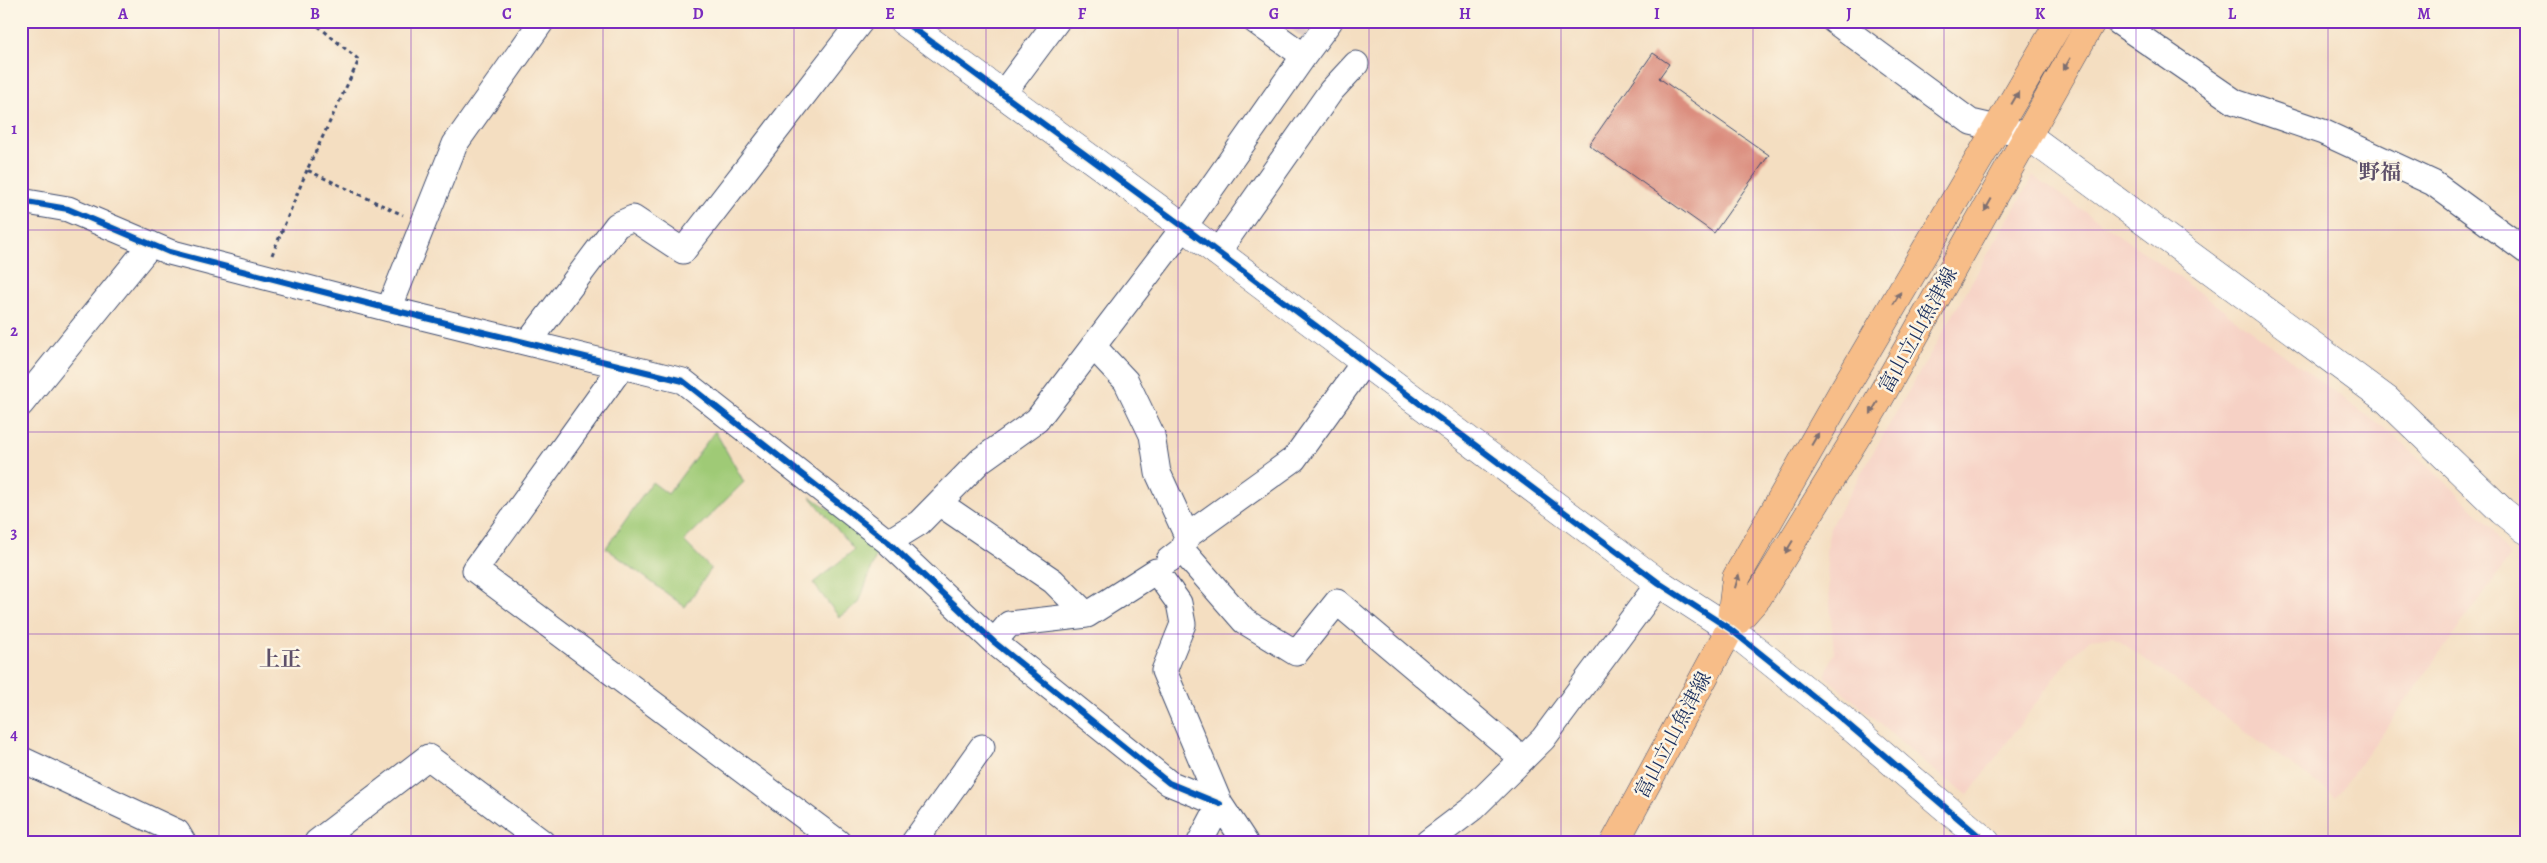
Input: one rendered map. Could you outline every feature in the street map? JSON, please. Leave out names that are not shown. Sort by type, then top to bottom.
[{"type":"main road","name":"富山立山魚津線","points":[[1730,629],[1736,578],[1844,389],[2060,21]]},
{"type":"main road","name":"富山立山魚津線","points":[[1615,842],[1730,629],[1758,597],[1874,408],[2092,21]]},
{"type":"street","points":[[389,309],[456,144],[542,21]]},
{"type":"street","points":[[528,343],[617,225],[633,218],[683,251],[862,21]]},
{"type":"street","points":[[903,21],[1184,227],[1659,583],[1730,629],[1982,840]]},
{"type":"street","points":[[1002,95],[1057,21]]},
{"type":"street","points":[[1255,21],[1304,56]]},
{"type":"street","points":[[888,542],[919,524],[981,460],[1037,420],[1184,227],[1330,21]]},
{"type":"street","points":[[1834,21],[1972,122],[2027,135],[2387,400],[2502,511],[2526,530]]},
{"type":"street","points":[[2117,21],[2235,102],[2323,132],[2432,183],[2526,251]]},
{"type":"street","points":[[1217,253],[1331,91],[1356,64]]},
{"type":"street","points":[[21,202],[68,209],[169,252],[389,309],[683,381],[888,542],[994,642],[1169,782],[1220,804]]},
{"type":"street","points":[[21,404],[151,244]]},
{"type":"street","points":[[1093,346],[1126,381],[1152,435],[1158,473],[1185,543],[1244,621],[1296,653],[1337,602],[1523,759]]},
{"type":"street","points":[[994,642],[1009,624],[1087,615],[1156,571],[1185,543],[1294,459],[1364,362]]},
{"type":"street","points":[[622,366],[475,570],[838,842]]},
{"type":"street","points":[[939,503],[1053,581],[1087,615]]},
{"type":"street","points":[[1156,571],[1179,604],[1183,624],[1164,671],[1220,804],[1245,842]]},
{"type":"street","points":[[1428,842],[1473,808],[1542,739],[1659,583]]},
{"type":"street","points":[[914,842],[982,746]]},
{"type":"street","points":[[317,842],[342,834],[428,757],[542,842]]},
{"type":"street","points":[[21,759],[177,832],[183,842]]},
{"type":"street","points":[[1200,842],[1220,804]]},
{"type":"path","points":[[264,276],[307,170],[359,60],[312,21]]},
{"type":"path","points":[[307,170],[423,225]]},
{"type":"shaded area","points":[[1281,21],[1316,21],[1303,38]]},
{"type":"shaded area","points":[[2033,176],[2152,258],[2392,434],[2451,487],[2492,528],[2510,557],[2336,797],[2113,636],[2090,639],[2067,661],[1968,795],[1930,767],[1825,676],[1834,653],[1826,553],[1830,527]]},
{"type":"green space","points":[[715,431],[744,482],[684,541],[711,569],[685,607],[606,548],[652,482],[668,494]]},
{"type":"green space","points":[[810,496],[880,545],[859,603],[839,617],[813,583],[854,550]]},
{"type":"building","points":[[1653,53],[1669,64],[1659,78],[1769,155],[1714,233],[1589,145]]},
{"type":"cycle path","points":[[903,21],[1184,227],[1659,583],[1730,629],[1837,715],[1986,842]]},
{"type":"cycle path","points":[[21,201],[68,209],[169,252],[389,309],[683,381],[888,542],[994,642],[1169,783],[1220,804]]},
{"type":"district","name":"野福","points":[[2380,172]]},
{"type":"district","name":"上正","points":[[280,659]]}]
